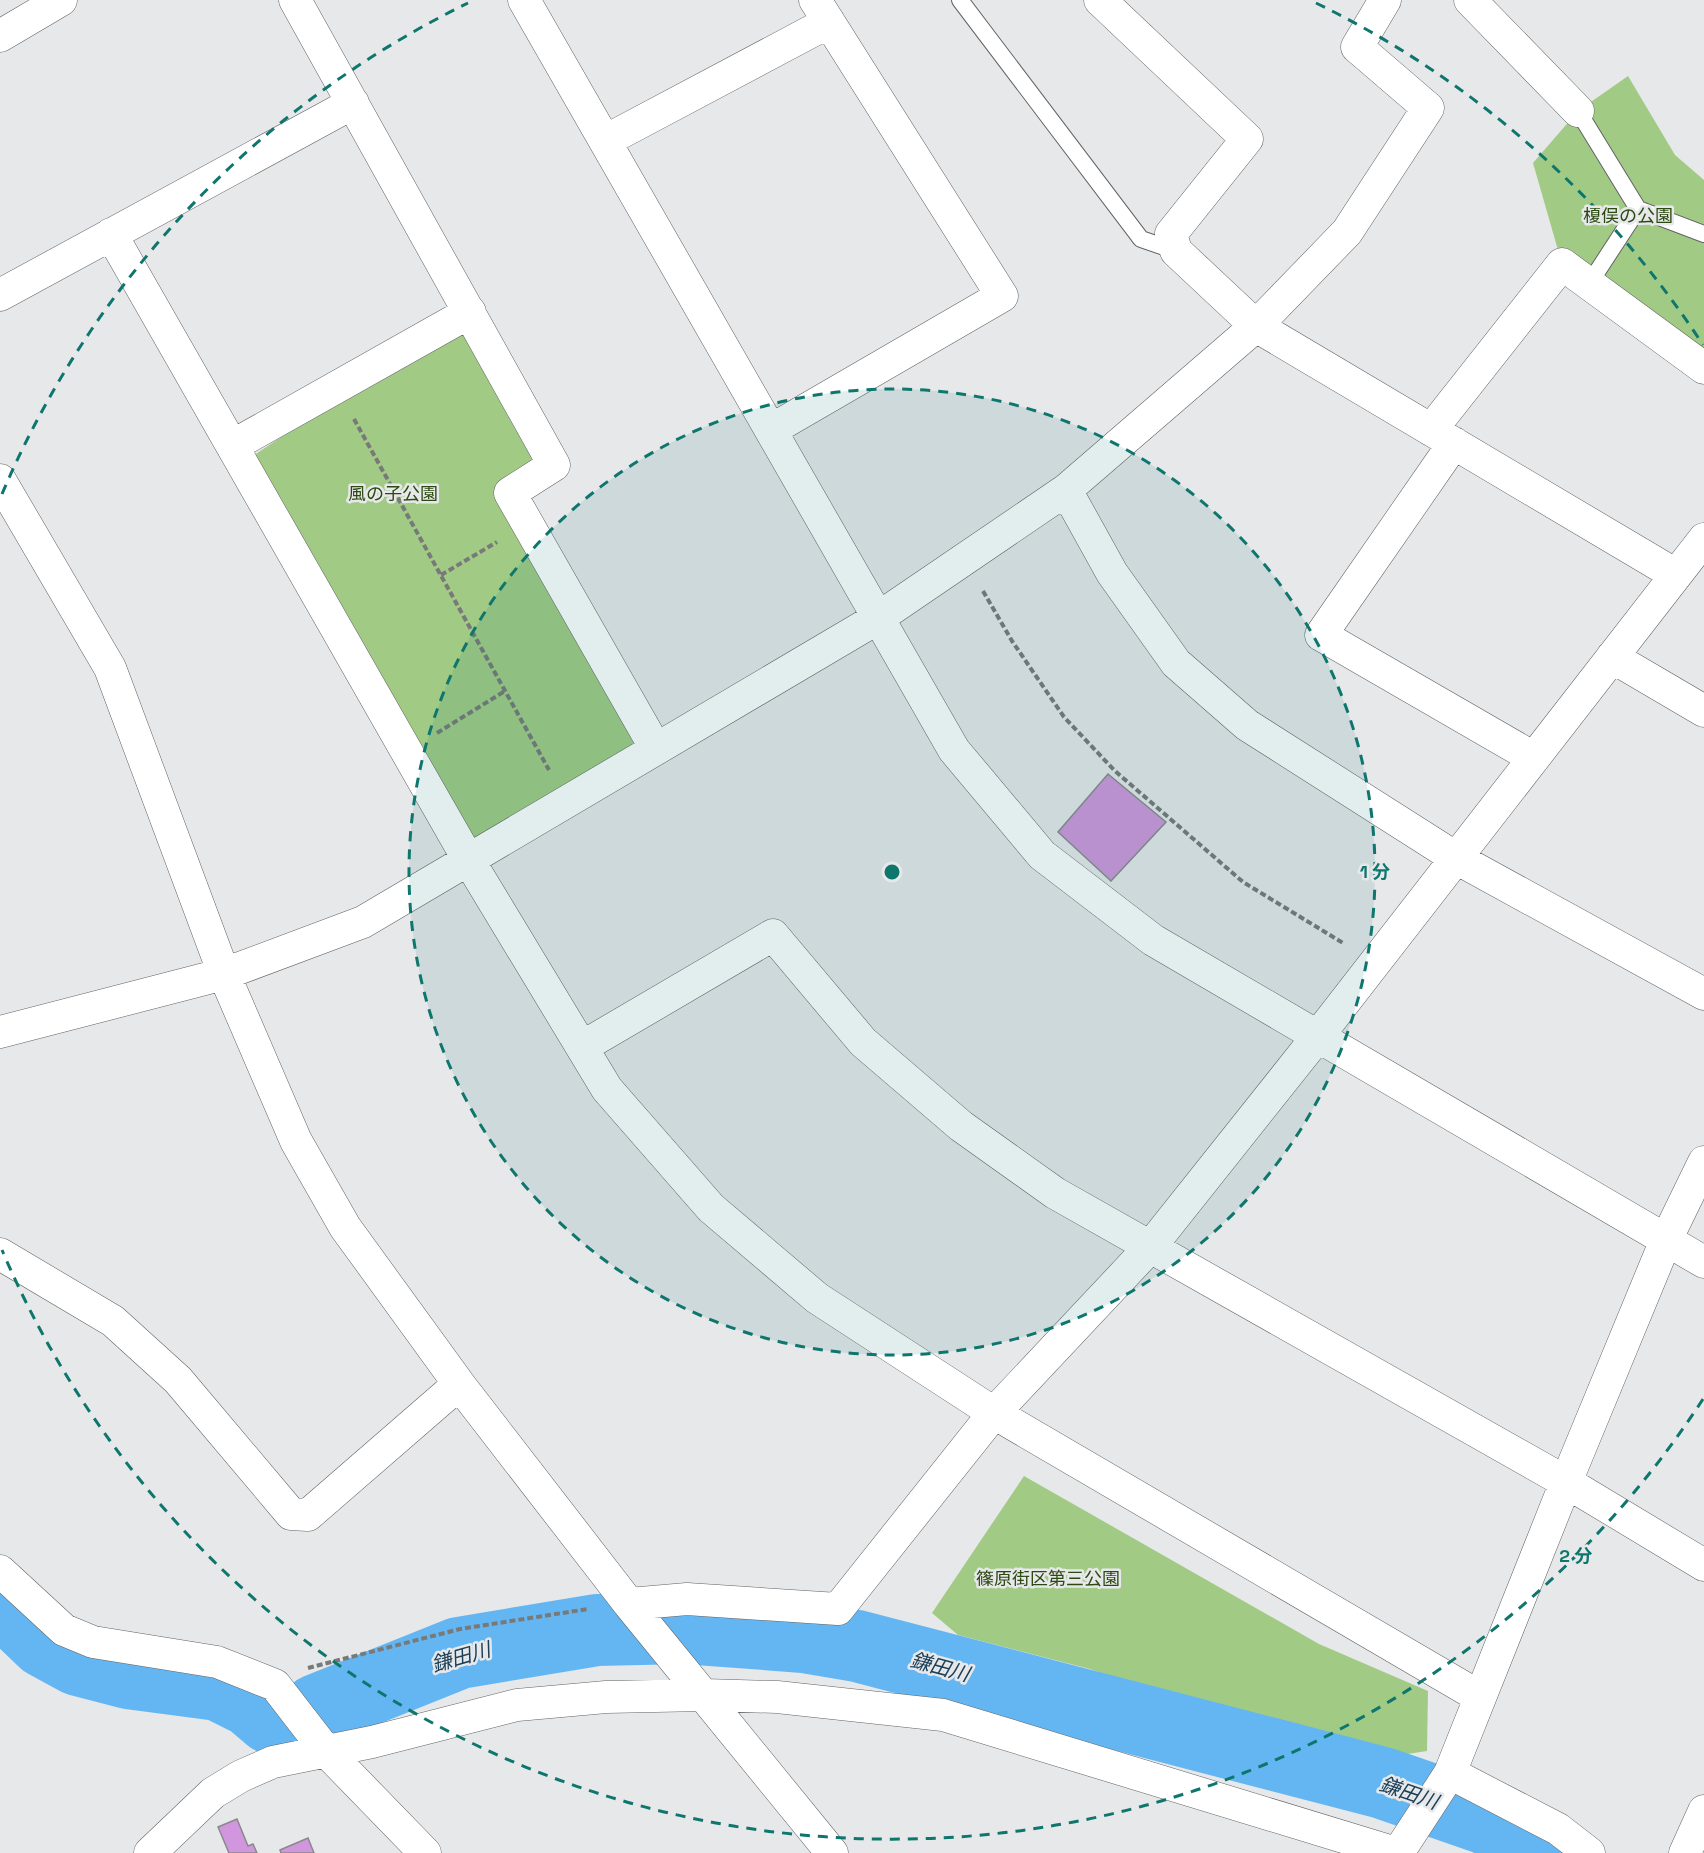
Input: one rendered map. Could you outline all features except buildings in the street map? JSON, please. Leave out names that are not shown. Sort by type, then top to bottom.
[{"type":"street","points":[[0,36],[61,0]]},
{"type":"street","points":[[296,0],[554,465],[510,493],[656,749]]},
{"type":"street","points":[[524,0],[954,750],[1042,855],[1153,940],[1704,1262]]},
{"type":"street","points":[[1100,0],[1247,139],[1171,234],[1176,251],[1256,326],[1676,575]]},
{"type":"street","points":[[0,1032],[224,974],[363,922],[878,618],[1066,490],[1256,326],[1347,232],[1428,108],[1357,47],[1385,0]]},
{"type":"street","points":[[1470,0],[1578,111]]},
{"type":"street","points":[[605,141],[822,11],[1002,296],[771,430]]},
{"type":"street","points":[[0,295],[353,103]]},
{"type":"street","points":[[111,234],[468,859],[582,1047],[608,1089],[711,1208],[817,1299],[994,1413],[1480,1697]]},
{"type":"street","points":[[1534,758],[1321,635],[1442,437],[1562,264],[1704,368]]},
{"type":"street","points":[[232,446],[470,312]]},
{"type":"street","points":[[1066,490],[1112,573],[1176,663],[1247,725],[1456,858],[1704,994]]},
{"type":"street","points":[[4,496],[110,668],[224,974],[296,1141],[345,1227],[459,1384],[629,1604],[832,1853]]},
{"type":"street","points":[[629,1604],[687,1599],[838,1609],[994,1413],[1151,1245],[1318,1036],[1704,539]]},
{"type":"street","points":[[1612,657],[1704,711]]},
{"type":"street","points":[[582,1047],[773,935],[862,1042],[961,1126],[1055,1193],[1151,1245],[1566,1482],[1704,1566]]},
{"type":"street","points":[[150,1853],[213,1793],[241,1776],[273,1762],[372,1742],[517,1705],[606,1697],[704,1695],[777,1697],[944,1715],[1397,1853],[1450,1773],[1666,1240],[1704,1162]]},
{"type":"street","points":[[0,1254],[113,1321],[178,1380],[291,1514],[308,1515],[459,1384]]},
{"type":"street","points":[[0,1571],[64,1630],[93,1642],[217,1662],[275,1685],[326,1751],[425,1853]]},
{"type":"street","points":[[1450,1773],[1558,1829],[1589,1853]]},
{"type":"street","points":[[1684,1853],[1704,1811]]},
{"type":"lane","points":[[960,0],[1141,239],[1176,251]]},
{"type":"lane","points":[[1578,111],[1638,209],[1704,234]]},
{"type":"lane","points":[[1589,284],[1638,209]]},
{"type":"path","points":[[337,387],[566,802]]},
{"type":"path","points":[[441,575],[528,524]]},
{"type":"path","points":[[964,559],[1012,641],[1064,717],[1115,771],[1243,882],[1375,963]]},
{"type":"path","points":[[407,752],[505,691]]},
{"type":"path","points":[[275,1685],[311,1666],[460,1629],[542,1615],[629,1604]]},
{"type":"green space","name":"榎俣の公園","points":[[1628,76],[1675,155],[1704,180],[1704,349],[1562,264],[1533,163],[1578,111]]},
{"type":"green space","name":"風の子公園","points":[[457,319],[534,458],[503,489],[645,747],[471,849],[247,460]]},
{"type":"green space","name":"篠原街区第三公園","points":[[1024,1476],[1319,1644],[1428,1691],[1427,1751],[1374,1759],[1306,1738],[1244,1724],[1196,1703],[1154,1692],[1090,1669],[958,1635],[932,1613]]},
{"type":"waterway","name":"鎌田川","points":[[0,1599],[45,1642],[78,1660],[128,1673],[219,1685],[251,1701],[271,1718]]},
{"type":"waterway","name":"鎌田川","points":[[317,1710],[459,1653],[597,1630],[684,1628],[804,1637],[857,1646],[1383,1783],[1487,1819],[1550,1853]]}]
